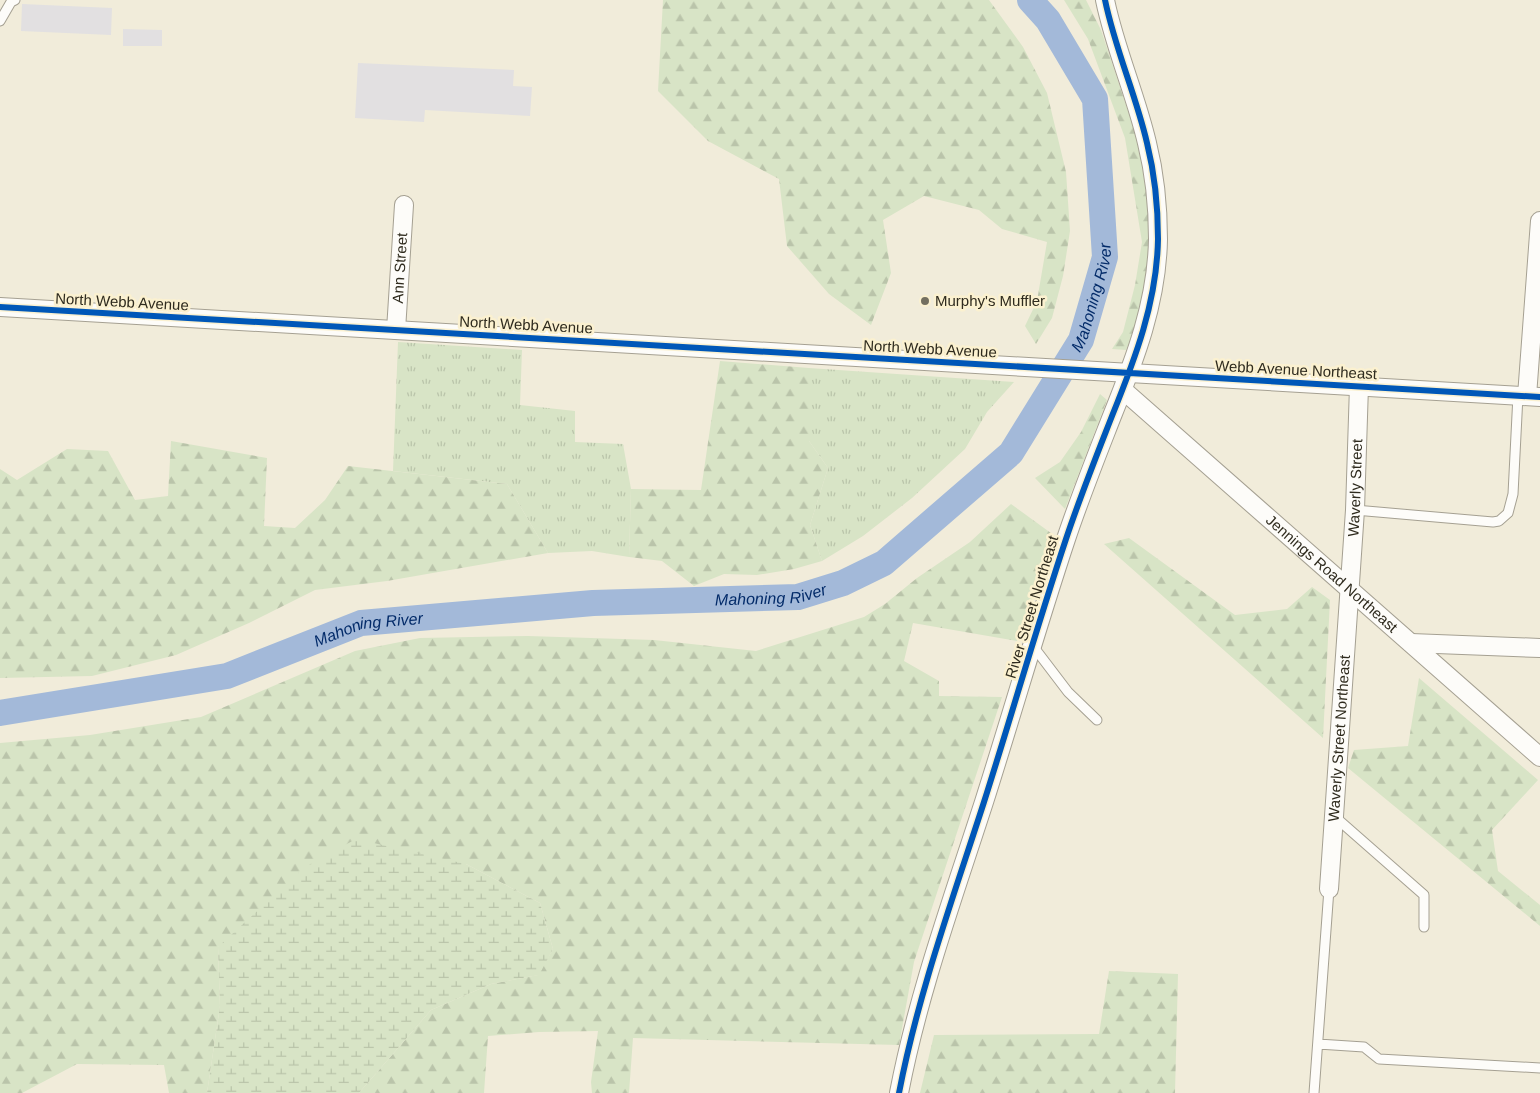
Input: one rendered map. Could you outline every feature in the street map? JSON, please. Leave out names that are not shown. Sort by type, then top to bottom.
[{"type":"street","name":"River Street Northeast","points":[[898,1093],[914,1026],[939,942],[1069,530],[1088,476],[1130,373],[1150,309],[1157,264],[1158,220],[1154,175],[1143,128],[1105,0]]},
{"type":"street","name":"Ann Street","points":[[396,330],[404,205]]},
{"type":"street","points":[[1528,396],[1540,221]]},
{"type":"street","name":"North Webb Avenue","points":[[0,307],[1050,369]]},
{"type":"street","name":"Webb Avenue Northeast","points":[[1050,369],[1528,396]]},
{"type":"street","name":"Waverly Street","points":[[1348,588],[1354,510],[1359,386]]},
{"type":"street","name":"Jennings Road Northeast","points":[[1123,390],[1540,757]]},
{"type":"street","name":"Waverly Street Northeast","points":[[1329,889],[1348,588]]},
{"type":"street","points":[[1411,643],[1540,648]]},
{"type":"lane","points":[[0,21],[11,2],[15,0]]},
{"type":"lane","points":[[1354,510],[1492,522],[1499,521],[1508,513],[1513,494],[1528,396]]},
{"type":"lane","points":[[1032,646],[1068,692],[1097,720]]},
{"type":"lane","points":[[1334,816],[1424,895],[1424,927]]},
{"type":"lane","points":[[1314,1093],[1329,889]]},
{"type":"lane","points":[[1318,1044],[1364,1047],[1379,1059],[1540,1068]]},
{"type":"green space","points":[[663,0],[989,0],[1023,47],[1047,93],[1066,172],[1070,231],[1063,276],[1052,318],[1036,344],[1025,326],[1037,301],[1047,242],[1002,229],[979,210],[924,196],[883,220],[891,273],[871,325],[829,294],[787,246],[779,179],[708,141],[658,91]]},
{"type":"green space","points":[[1064,0],[1086,0],[1101,30],[1139,144],[1149,214],[1150,252],[1135,331],[1126,350],[1112,349],[1123,332],[1135,285],[1142,242],[1125,138],[1088,39]]},
{"type":"green space","points":[[398,342],[522,350],[520,405],[575,411],[575,442],[623,444],[631,489],[629,557],[592,551],[548,553],[507,484],[393,471]]},
{"type":"green space","points":[[720,361],[809,368],[809,441],[828,468],[810,525],[822,561],[794,569],[757,575],[724,574],[694,586],[662,561],[629,557],[631,489],[701,490]]},
{"type":"green space","points":[[809,368],[1014,382],[987,412],[965,449],[912,498],[863,536],[822,561],[810,525],[828,468],[809,441]]},
{"type":"green space","points":[[1100,394],[1107,400],[1065,509],[1035,478],[1060,462],[1081,432]]},
{"type":"green space","points":[[171,441],[267,458],[264,526],[295,528],[325,500],[348,466],[507,484],[548,553],[387,581],[315,590],[249,623],[176,655],[92,676],[0,678],[0,469],[17,480],[67,449],[108,451],[135,500],[168,496]]},
{"type":"green space","points":[[1011,504],[1055,536],[1017,641],[913,623],[904,661],[939,681],[939,696],[1002,697],[914,962],[899,1045],[633,1038],[629,1093],[592,1093],[591,1082],[598,1031],[539,1032],[488,1036],[484,1093],[359,1093],[431,1010],[491,984],[538,975],[553,949],[540,903],[466,864],[218,947],[220,1006],[207,1093],[169,1093],[164,1065],[77,1064],[22,1093],[0,1093],[0,743],[90,735],[201,717],[355,651],[420,638],[528,636],[654,640],[756,651],[864,617],[885,604],[917,578],[970,542]]},
{"type":"green space","points":[[1129,538],[1235,615],[1287,609],[1312,587],[1330,600],[1323,738],[1104,544]]},
{"type":"green space","points":[[1419,678],[1538,780],[1492,830],[1498,871],[1540,905],[1540,926],[1348,768],[1354,750],[1408,746]]},
{"type":"green space","points":[[356,839],[466,864],[540,903],[553,949],[539,975],[491,984],[431,1010],[359,1093],[207,1093],[220,1006],[218,947],[305,867]]},
{"type":"green space","points":[[1109,971],[1178,974],[1175,1093],[920,1093],[934,1035],[1099,1034]]},
{"type":"building","points":[[22,4],[112,8],[111,35],[21,31]]},
{"type":"building","points":[[123,29],[162,30],[162,46],[123,46]]},
{"type":"building","points":[[358,63],[514,70],[513,86],[532,87],[530,116],[425,110],[424,122],[355,118]]},
{"type":"waterway","name":"Mahoning River","points":[[0,713],[227,676],[361,623],[593,603],[798,597],[843,583],[884,563],[1011,453],[1081,340],[1105,257],[1095,99],[1048,20],[1030,0]]},
{"type":"cycle path","points":[[899,1093],[916,1019],[937,946],[1066,539],[1136,352],[1154,285],[1158,227],[1156,191],[1150,155],[1105,0]]},
{"type":"cycle path","points":[[0,307],[1540,397]]},
{"type":"place","name":"Murphy's Muffler","points":[[925,301]]}]
